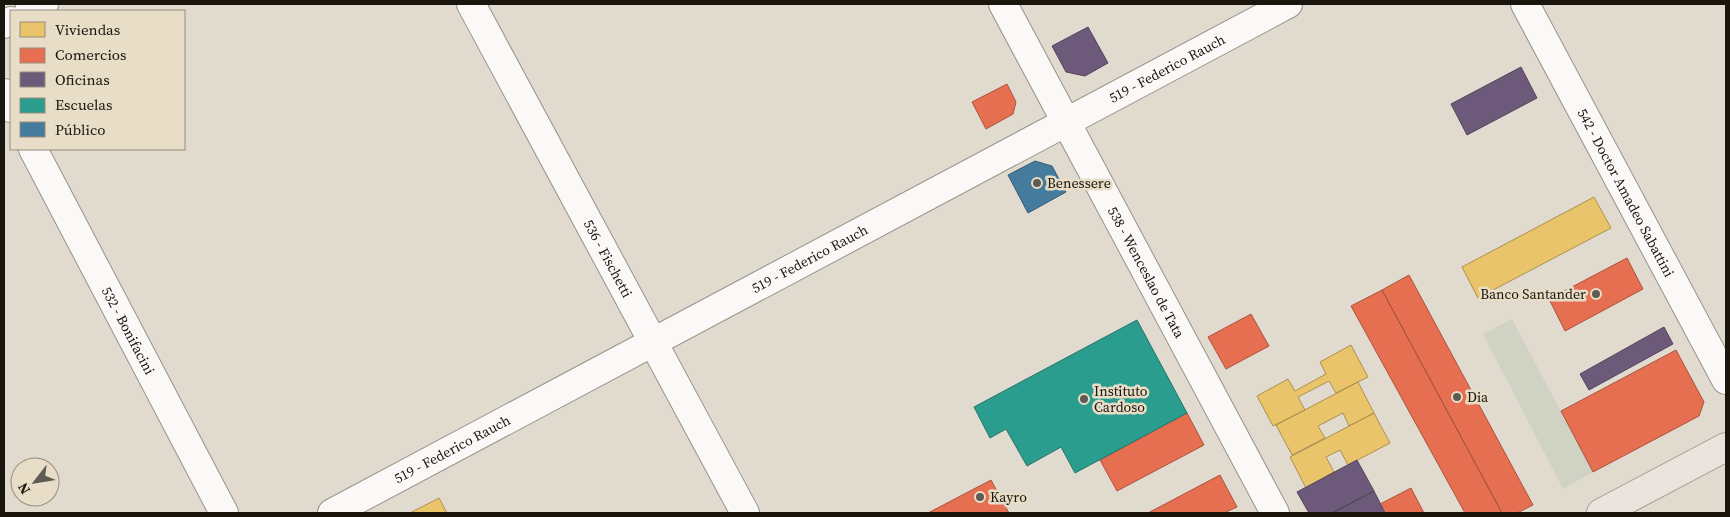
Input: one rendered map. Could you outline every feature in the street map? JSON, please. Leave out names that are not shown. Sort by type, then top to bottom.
[{"type":"main road","points":[[1601,513],[1726,446]]},
{"type":"street","points":[[31,10],[44,4]]},
{"type":"street","name":"536 - Fischetti","points":[[471,4],[745,513]]},
{"type":"street","name":"538 - Wenceslao de Tata","points":[[1003,4],[1275,513]]},
{"type":"street","name":"519 - Federico Rauch","points":[[332,513],[1288,4]]},
{"type":"street","name":"542 - Doctor Amadeo Sabattini","points":[[1525,4],[1726,380]]},
{"type":"street","points":[[4,94],[10,106]]},
{"type":"street","name":"532 - Bonifacini","points":[[34,150],[224,513]]},
{"type":"shaded area","points":[[1512,319],[1593,472],[1563,489],[1483,334]]},
{"type":"building: Viviendas","points":[[1594,197],[1611,228],[1478,298],[1462,267]]},
{"type":"building: Viviendas","points":[[1351,345],[1368,377],[1336,393],[1329,381],[1298,397],[1305,410],[1273,426],[1257,396],[1288,379],[1295,391],[1326,374],[1320,362]]},
{"type":"building: Viviendas","points":[[1358,382],[1374,413],[1349,426],[1343,413],[1318,426],[1325,438],[1292,455],[1276,425]]},
{"type":"building: Viviendas","points":[[1374,413],[1390,443],[1348,465],[1340,450],[1326,457],[1334,472],[1306,488],[1290,457]]},
{"type":"building: Viviendas","points":[[439,498],[447,513],[410,513]]},
{"type":"building: Comercios","points":[[1007,84],[1016,102],[1013,114],[986,129],[972,102]]},
{"type":"building: Comercios","name":"Banco Santander","points":[[1627,258],[1643,289],[1565,331],[1549,299]]},
{"type":"building: Comercios","name":"Dia","points":[[1409,275],[1533,505],[1517,513],[1502,513],[1382,290]]},
{"type":"building: Comercios","points":[[1382,290],[1502,513],[1465,513],[1351,306]]},
{"type":"building: Comercios","points":[[1251,314],[1269,346],[1226,369],[1208,337]]},
{"type":"building: Comercios","points":[[1676,350],[1704,402],[1699,416],[1593,472],[1561,411]]},
{"type":"building: Comercios","points":[[1187,413],[1204,445],[1117,491],[1100,460]]},
{"type":"building: Comercios","points":[[1220,475],[1237,507],[1224,513],[1148,513]]},
{"type":"building: Comercios","name":"Kayro","points":[[991,480],[1009,513],[928,513]]},
{"type":"building: Comercios","points":[[1411,488],[1424,513],[1385,513],[1380,504]]},
{"type":"building: Oficinas","points":[[1088,27],[1108,63],[1085,76],[1066,72],[1052,46]]},
{"type":"building: Oficinas","points":[[1521,67],[1537,98],[1467,135],[1451,104]]},
{"type":"building: Oficinas","points":[[1664,327],[1673,344],[1589,390],[1580,374]]},
{"type":"building: Oficinas","points":[[1357,460],[1374,491],[1332,513],[1309,513],[1297,492]]},
{"type":"building: Oficinas","points":[[1374,491],[1385,513],[1332,513]]},
{"type":"building: Escuelas","name":"Instituto Cardoso","points":[[1137,320],[1187,413],[1075,473],[1061,447],[1027,466],[1006,429],[990,438],[974,407]]},
{"type":"building: Público","name":"Benessere","points":[[1035,161],[1052,166],[1066,192],[1028,213],[1008,175]]},
{"type":"place","name":"Benessere","points":[[1037,183]]},
{"type":"place","name":"Banco Santander","points":[[1596,294]]},
{"type":"place","name":"Dia","points":[[1457,397]]},
{"type":"place","name":"Instituto Cardoso","points":[[1084,399]]},
{"type":"place","name":"Kayro","points":[[980,497]]}]
